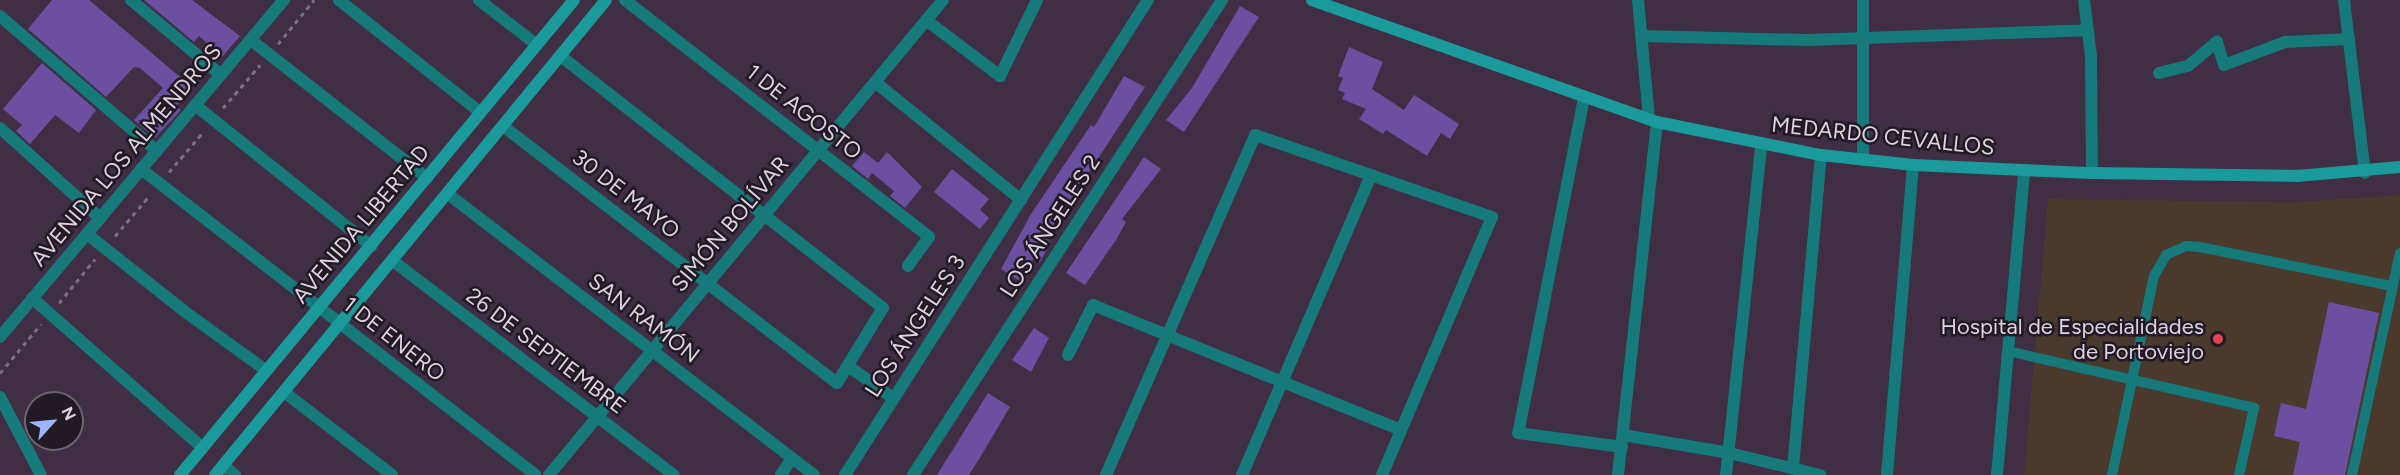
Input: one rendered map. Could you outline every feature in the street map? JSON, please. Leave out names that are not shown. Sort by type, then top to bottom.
[{"type":"street","points":[[131,0],[221,75]]},
{"type":"street","points":[[339,0],[481,113]]},
{"type":"street","points":[[479,0],[537,45]]},
{"type":"street","name":"AVENIDA LIBERTAD","points":[[180,475],[574,0]]},
{"type":"street","name":"AVENIDA LIBERTAD","points":[[219,470],[341,325],[606,0]]},
{"type":"street","name":"1 DE AGOSTO","points":[[625,0],[929,237],[908,266]]},
{"type":"street","name":"SIMÓN BOLÍVAR","points":[[549,475],[943,0]]},
{"type":"street","points":[[926,20],[999,76],[1037,0]]},
{"type":"street","name":"LOS ÁNGELES 3","points":[[845,475],[1148,0]]},
{"type":"street","name":"LOS ÁNGELES 2","points":[[914,475],[1222,0]]},
{"type":"street","name":"MEDARDO CEVALLOS","points":[[1314,0],[1584,98],[1653,120],[1761,145],[1821,155],[1913,165],[2092,173],[2297,176],[2365,172],[2400,167]]},
{"type":"street","points":[[1618,475],[1653,120],[1638,0]]},
{"type":"street","points":[[1863,0],[1863,160]]},
{"type":"street","points":[[2084,0],[2088,30],[2092,173]]},
{"type":"street","points":[[2344,0],[2365,172]]},
{"type":"street","name":"AVENIDA LOS ALMENDROS","points":[[1,332],[33,298],[251,40],[277,3]]},
{"type":"street","points":[[0,16],[157,151]]},
{"type":"street","points":[[1641,36],[1808,40],[2088,30]]},
{"type":"street","points":[[2159,73],[2188,66],[2217,42],[2224,65],[2285,42],[2349,39]]},
{"type":"street","points":[[251,40],[427,178]]},
{"type":"street","points":[[561,56],[883,308],[848,366],[893,398]]},
{"type":"street","points":[[875,82],[1021,200]]},
{"type":"street","points":[[1584,98],[1518,433],[1622,441],[1729,453],[1820,475]]},
{"type":"street","points":[[195,105],[371,246]]},
{"type":"street","name":"30 DE MAYO","points":[[503,126],[837,383],[848,366]]},
{"type":"street","points":[[0,128],[100,218]]},
{"type":"street","points":[[1106,475],[1255,135],[1492,217],[1382,475]]},
{"type":"street","points":[[1726,475],[1761,145]]},
{"type":"street","points":[[1793,468],[1821,155]]},
{"type":"street","points":[[1887,475],[1913,165]]},
{"type":"street","name":"1 DE ENERO","points":[[141,169],[535,475]]},
{"type":"street","points":[[1997,475],[2024,171]]},
{"type":"street","points":[[1242,475],[1371,175]]},
{"type":"street","name":"SAN RAMÓN","points":[[448,194],[814,475]]},
{"type":"street","points":[[87,234],[267,371]]},
{"type":"street","name":"26 DE SEPTIEMBRE","points":[[393,261],[674,475]]},
{"type":"street","points":[[33,298],[203,448]]},
{"type":"street","points":[[1068,355],[1093,305],[1401,430]]},
{"type":"street","points":[[284,392],[392,475]]},
{"type":"street","points":[[0,397],[41,475]]},
{"type":"street","points":[[781,475],[792,458]]},
{"type":"street","points":[[219,470],[235,475]]},
{"type":"lane","points":[[2112,475],[2134,381],[2154,276],[2166,255],[2175,249],[2200,247],[2392,286]]},
{"type":"lane","points":[[2352,475],[2400,253]]},
{"type":"lane","points":[[2008,351],[2254,408],[2239,475]]},
{"type":"shaded area","name":"Hospital de Especialidades de Portoviejo","points":[[2400,195],[2400,475],[2024,475],[2048,199],[2298,202]]},
{"type":"building","points":[[52,0],[89,0],[193,88],[176,106],[181,110],[155,138],[134,120],[163,88],[140,68],[134,67],[106,97],[28,29]]},
{"type":"building","points":[[144,0],[192,0],[240,36],[222,57],[199,36],[194,42]]},
{"type":"building","points":[[1240,6],[1259,17],[1184,132],[1166,120],[1192,88]]},
{"type":"building","points":[[1349,47],[1383,62],[1372,89],[1404,110],[1414,95],[1459,124],[1450,139],[1441,133],[1427,156],[1386,130],[1383,134],[1359,119],[1366,109],[1342,99],[1345,93],[1338,90],[1343,78],[1338,76]]},
{"type":"building","points":[[42,63],[96,110],[79,133],[55,115],[30,144],[16,131],[22,125],[3,109]]},
{"type":"building","points":[[1124,76],[1145,87],[1053,227],[1047,240],[1051,242],[1040,262],[1034,258],[1020,281],[1001,269],[1031,214],[1091,125],[1094,127]]},
{"type":"building","points":[[864,152],[878,163],[887,152],[922,187],[905,208],[890,196],[894,191],[872,173],[868,179],[852,166]]},
{"type":"building","points":[[1144,157],[1161,169],[1122,219],[1126,222],[1116,240],[1085,285],[1066,273]]},
{"type":"building","points":[[952,169],[989,199],[980,210],[989,218],[980,229],[934,192]]},
{"type":"building","points":[[2329,302],[2379,313],[2345,475],[2293,475],[2300,442],[2274,436],[2281,403],[2306,409]]},
{"type":"building","points":[[1034,328],[1049,338],[1031,372],[1012,360]]},
{"type":"building","points":[[988,393],[1010,407],[981,456],[969,475],[937,475]]},
{"type":"place","name":"Hospital de Especialidades de Portoviejo","points":[[2218,339]]}]
